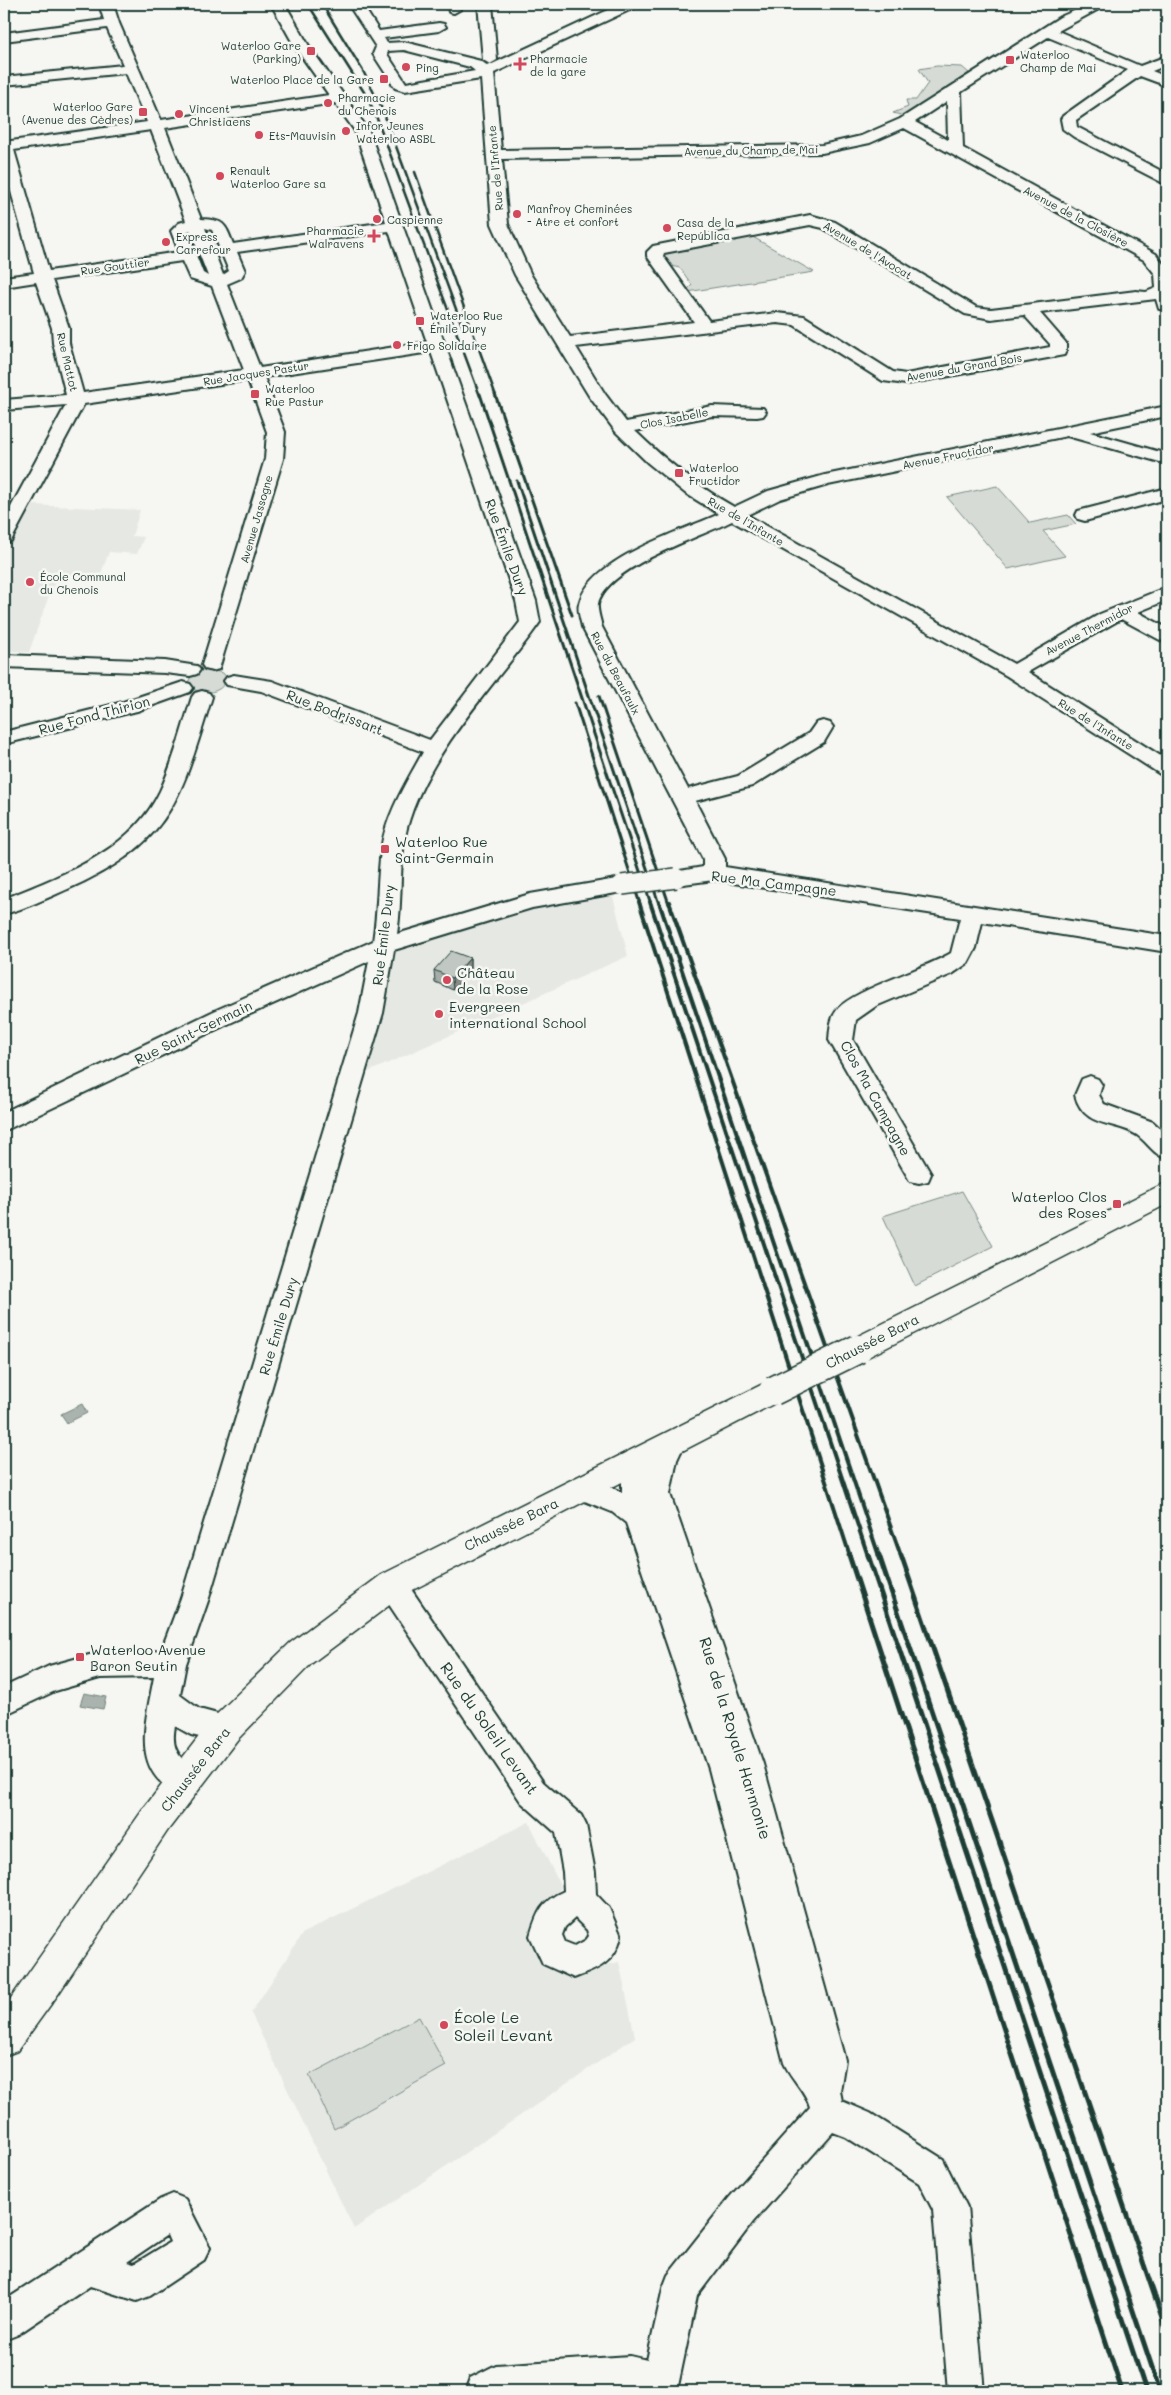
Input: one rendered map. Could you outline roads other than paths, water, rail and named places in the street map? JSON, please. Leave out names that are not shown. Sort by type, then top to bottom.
[{"type":"main road","name":"Chaussée Bara","points":[[4,2038],[46,1981],[156,1819],[224,1729],[301,1654],[392,1585],[582,1488],[670,1446],[772,1391],[1167,1192]]},
{"type":"street","name":"Avenue Jassogne","points":[[106,4],[112,23],[156,124],[219,282],[276,432],[274,459],[212,665]]},
{"type":"street","name":"Rue Émile Dury","points":[[184,1782],[167,1766],[159,1750],[158,1736],[171,1664],[195,1598],[371,1013],[384,945],[392,848],[397,827],[408,797],[445,732],[530,622],[526,601],[362,131],[336,98],[302,47],[278,4]]},
{"type":"street","points":[[355,4],[380,41],[380,54],[400,85],[405,87],[476,76],[488,65]]},
{"type":"street","name":"Rue de l'Infante","points":[[485,4],[497,206],[506,241],[523,274],[565,343],[598,396],[622,428],[654,459],[692,489],[732,514],[1014,672],[1167,769]]},
{"type":"street","points":[[380,41],[488,65],[513,59],[631,4]]},
{"type":"street","name":"Avenue du Champ de Mai","points":[[494,156],[822,149],[865,140],[905,122],[1090,5]]},
{"type":"street","points":[[4,37],[112,23]]},
{"type":"street","points":[[380,41],[439,27]]},
{"type":"street","points":[[1047,31],[1167,82]]},
{"type":"street","points":[[1167,60],[1140,69],[1068,119],[1068,124],[1079,134],[1167,180]]},
{"type":"street","points":[[4,81],[131,68]]},
{"type":"street","points":[[954,92],[956,150]]},
{"type":"street","points":[[4,146],[336,98]]},
{"type":"street","name":"Avenue de la Closière","points":[[905,122],[1150,257],[1162,274],[1165,302],[1147,297]]},
{"type":"street","name":"Rue Mattot","points":[[4,146],[53,313],[63,337],[61,343],[76,399],[75,405],[4,537]]},
{"type":"street","name":"Avenue de l'Avocat","points":[[705,326],[655,256],[655,252],[659,249],[810,220],[829,225],[971,311],[991,314],[1136,296],[1147,297]]},
{"type":"street","points":[[214,224],[219,228],[228,249],[237,270],[230,278],[219,282],[202,280],[196,276],[179,231],[184,226],[214,224]]},
{"type":"street","points":[[228,249],[394,226]]},
{"type":"street","name":"Rue Gouttier","points":[[4,282],[188,255]]},
{"type":"street","name":"Avenue du Grand Bois","points":[[565,343],[777,318],[798,320],[876,370],[889,377],[906,379],[1058,351],[1058,342],[1029,310]]},
{"type":"street","name":"Rue Jacques Pastur","points":[[4,405],[103,397],[436,346]]},
{"type":"street","name":"Clos Isabelle","points":[[622,428],[712,411],[757,412]]},
{"type":"street","name":"Avenue Fructidor","points":[[732,514],[774,494],[816,482],[1167,411]]},
{"type":"street","points":[[1069,431],[1167,459]]},
{"type":"street","points":[[1085,515],[1167,493]]},
{"type":"street","name":"Rue du Beaufaulx","points":[[714,873],[714,859],[592,627],[588,605],[598,585],[628,561],[732,514]]},
{"type":"street","name":"Avenue Thermidor","points":[[1014,672],[1121,611],[1167,593]]},
{"type":"street","points":[[1121,611],[1167,636]]},
{"type":"street","points":[[4,661],[165,667],[187,679]]},
{"type":"street","points":[[212,665],[226,669],[231,673],[234,681],[221,693],[202,697],[187,692],[187,679],[212,665]]},
{"type":"street","name":"Rue Fond Thirion","points":[[4,738],[130,708],[187,679]]},
{"type":"street","name":"Rue Bodrissart","points":[[234,681],[265,686],[434,749]]},
{"type":"street","points":[[4,907],[92,868],[122,848],[143,830],[163,806],[173,787],[202,697]]},
{"type":"street","points":[[682,797],[745,781],[817,737],[823,727]]},
{"type":"street","points":[[683,877],[705,840]]},
{"type":"street","name":"Rue Ma Campagne","points":[[384,945],[530,901],[714,873],[1167,944]]},
{"type":"street","name":"Clos Ma Campagne","points":[[918,1174],[841,1040],[842,1024],[846,1016],[862,1003],[944,968],[960,958],[965,948],[972,914]]},
{"type":"street","name":"Rue Saint-Germain","points":[[4,1122],[222,1017],[384,945]]},
{"type":"street","points":[[1090,1085],[1088,1097],[1102,1114],[1144,1128],[1167,1150]]},
{"type":"street","name":"Rue de la Royale Harmonie","points":[[670,1446],[663,1460],[656,1494],[748,1764],[828,2060],[825,2102]]},
{"type":"street","name":"Rue de la Royale Harmonie","points":[[636,1462],[635,1479],[638,1516],[724,1769],[801,2064],[825,2102],[931,2171],[950,2207],[966,2391]]},
{"type":"street","points":[[582,1488],[622,1504],[638,1516]]},
{"type":"street","name":"Rue du Soleil Levant","points":[[392,1585],[532,1792],[570,1825],[579,1872],[580,1901]]},
{"type":"street","points":[[4,1702],[49,1680],[100,1665],[171,1664]]},
{"type":"street","points":[[164,1700],[191,1721],[224,1729]]},
{"type":"street","points":[[483,2391],[496,2383],[630,2374],[660,2386],[681,2288],[825,2102]]},
{"type":"street","points":[[4,2322],[87,2268]]},
{"type":"railway","points":[[308,4],[364,92],[376,116],[480,396]]},
{"type":"railway","points":[[322,4],[363,71],[383,111],[463,328]]},
{"type":"railway","points":[[415,172],[496,396]]},
{"type":"railway","points":[[480,394],[651,904]]},
{"type":"railway","points":[[495,394],[572,615]]},
{"type":"railway","points":[[517,481],[659,904]]},
{"type":"railway","points":[[599,696],[669,904]]},
{"type":"railway","points":[[575,703],[640,904]]},
{"type":"railway","points":[[639,902],[850,1556]]},
{"type":"railway","points":[[650,902],[868,1556]]},
{"type":"railway","points":[[659,902],[879,1556]]},
{"type":"railway","points":[[669,902],[901,1556]]},
{"type":"railway","points":[[849,1555],[1122,2391]]},
{"type":"railway","points":[[868,1555],[1146,2391]]},
{"type":"railway","points":[[879,1555],[1160,2391]]},
{"type":"railway","points":[[901,1555],[1167,2332]]},
{"type":"place","name":"Waterloo Gare (Parking)","points":[[311,51]]},
{"type":"place","name":"Waterloo Champ de Mai","points":[[1010,60]]},
{"type":"place","name":"Pharmacie de la gare","points":[[520,64]]},
{"type":"place","name":"Ping","points":[[406,67]]},
{"type":"place","name":"Waterloo Place de la Gare","points":[[384,79]]},
{"type":"place","name":"Pharmacie du Chenois","points":[[328,103]]},
{"type":"place","name":"Waterloo Gare (Avenue des Cèdres)","points":[[143,112]]},
{"type":"place","name":"Vincent Christiaens","points":[[179,114]]},
{"type":"place","name":"Infor Jeunes Waterloo ASBL","points":[[346,131]]},
{"type":"place","name":"Ets-Mauvisin","points":[[259,135]]},
{"type":"place","name":"Renault Waterloo Gare sa","points":[[220,176]]},
{"type":"place","name":"Manfroy Cheminées - Atre et confort","points":[[517,214]]},
{"type":"place","name":"Caspienne","points":[[377,219]]},
{"type":"place","name":"Casa de la República","points":[[667,228]]},
{"type":"place","name":"Pharmacie Walravens","points":[[374,236]]},
{"type":"place","name":"Express Carrefour","points":[[166,242]]},
{"type":"place","name":"Waterloo Rue Émile Dury","points":[[420,321]]},
{"type":"place","name":"Frigo Solidaire","points":[[397,345]]},
{"type":"place","name":"Waterloo Rue Pastur","points":[[255,394]]},
{"type":"place","name":"Waterloo Fructidor","points":[[679,473]]},
{"type":"place","name":"École Communal du Chenois","points":[[30,582]]},
{"type":"place","name":"Waterloo Rue Saint-Germain","points":[[385,849]]},
{"type":"place","name":"Château de la Rose","points":[[447,980]]},
{"type":"place","name":"Evergreen international School","points":[[439,1014]]},
{"type":"place","name":"Waterloo Clos des Roses","points":[[1117,1204]]},
{"type":"place","name":"Waterloo Avenue Baron Seutin","points":[[80,1657]]},
{"type":"place","name":"École Le Soleil Levant","points":[[444,2025]]}]
